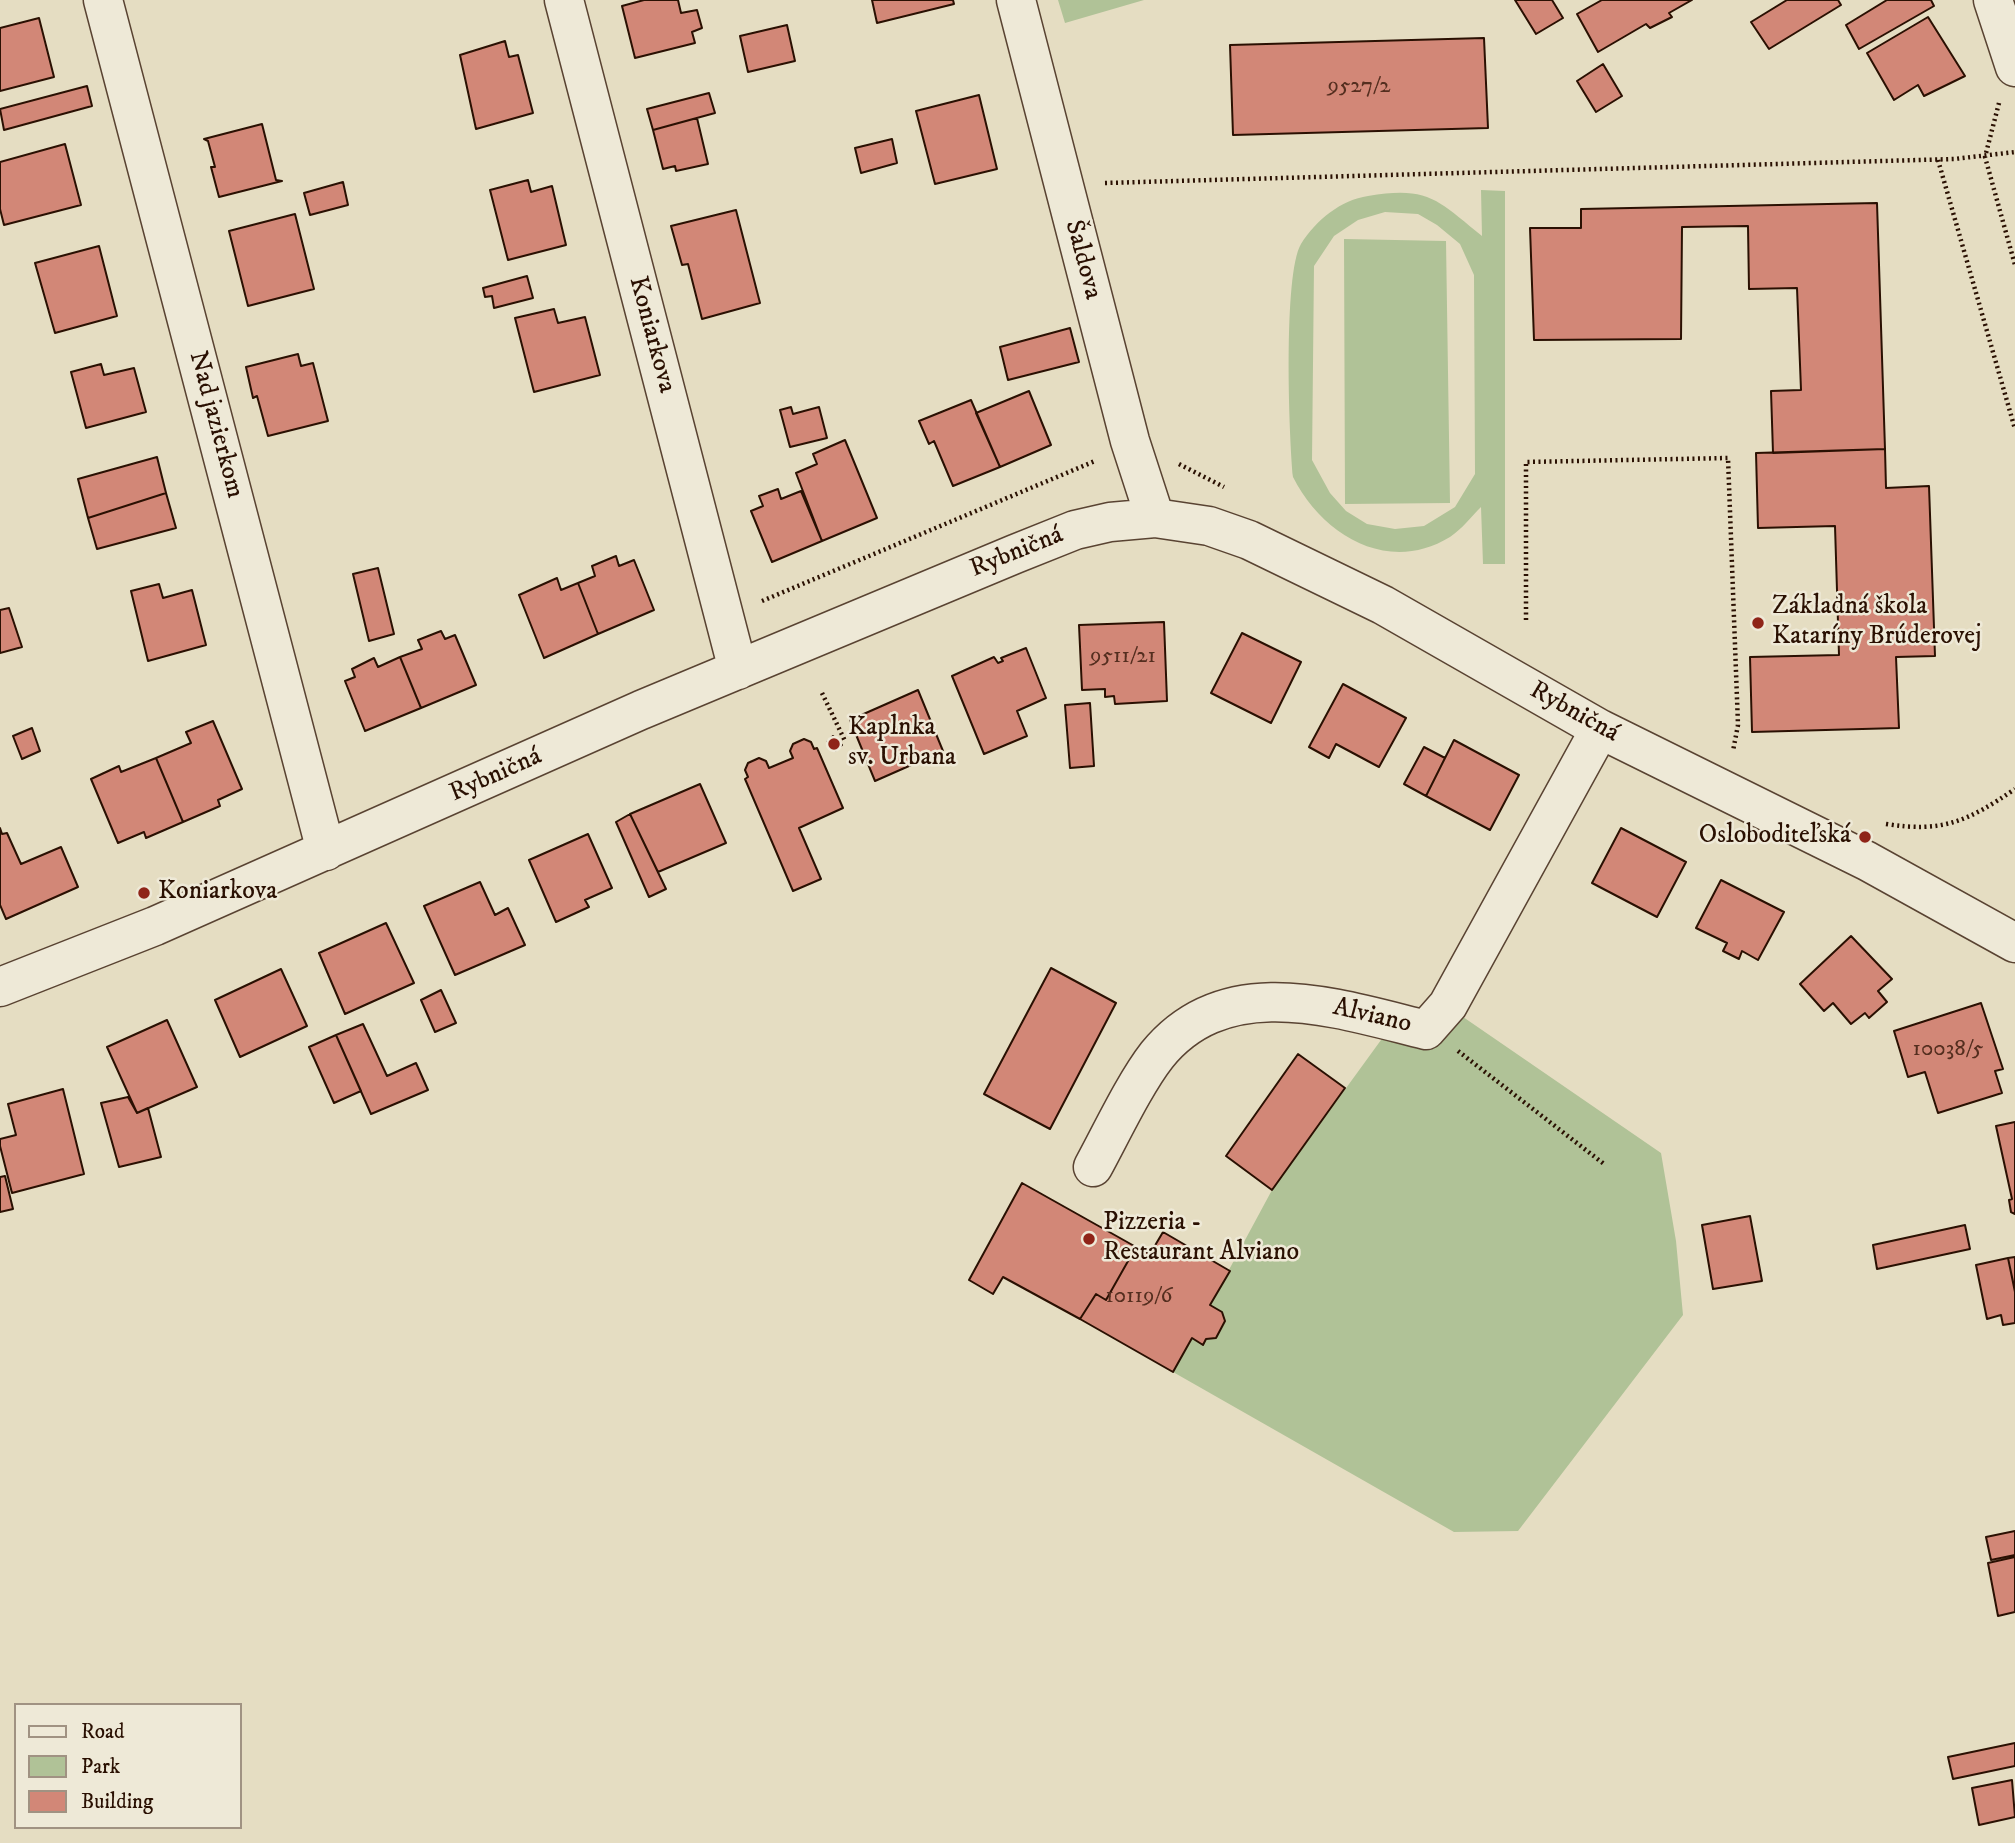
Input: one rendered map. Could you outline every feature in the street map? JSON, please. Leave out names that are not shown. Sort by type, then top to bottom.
[{"type":"street","name":"Nad jazierkom","points":[[103,0],[326,851]]},
{"type":"street","name":"Koniarkova","points":[[564,0],[738,670]]},
{"type":"street","name":"Šaldova","points":[[1016,0],[1130,442],[1156,518]]},
{"type":"street","points":[[2003,10],[2011,82]]},
{"type":"street","name":"Rybničná","points":[[0,987],[155,926],[641,710],[1075,530],[1110,522],[1156,518],[1209,526],[1284,556],[1383,605],[1600,729],[1736,774],[1867,861],[2015,943]]},
{"type":"street","name":"Alviano","points":[[1093,1167],[1156,1056],[1192,1020],[1254,1002],[1307,1002],[1427,1028],[1448,1005],[1600,729]]},
{"type":"path","points":[[2011,82],[2000,100],[1985,157],[2015,265]]},
{"type":"path","points":[[1063,188],[1119,182],[1938,160],[2015,152]]},
{"type":"path","points":[[1938,160],[2015,429]]},
{"type":"path","points":[[753,605],[1095,461],[1104,438],[1102,430],[1236,493]]},
{"type":"path","points":[[1526,620],[1526,462],[1728,458],[1738,724],[1733,752],[1736,774]]},
{"type":"path","points":[[822,693],[845,741]]},
{"type":"path","points":[[1721,745],[1733,752]]},
{"type":"path","points":[[1733,752],[1736,774]]},
{"type":"path","points":[[1872,821],[1912,828],[1951,825],[1990,806],[2015,789]]},
{"type":"path","points":[[1427,1028],[1604,1164]]},
{"type":"green space","points":[[1058,0],[1144,0],[1065,23]]},
{"type":"green space","points":[[1481,190],[1505,191],[1505,564],[1483,564],[1481,507],[1454,534],[1427,548],[1403,552],[1381,550],[1359,543],[1321,516],[1293,477],[1289,394],[1290,320],[1295,261],[1301,244],[1330,212],[1358,198],[1389,193],[1419,195],[1431,199],[1454,213],[1482,236]],"holes":[[[1385,212],[1418,214],[1460,244],[1474,275],[1475,474],[1455,507],[1424,526],[1395,529],[1367,524],[1346,511],[1330,493],[1312,460],[1314,266],[1334,236],[1358,220]]]},
{"type":"green space","points":[[1344,239],[1446,241],[1450,503],[1345,504]]},
{"type":"green space","points":[[1434,997],[1661,1153],[1676,1241],[1683,1315],[1518,1531],[1454,1532],[1173,1372],[1192,1338],[1203,1345],[1206,1339],[1216,1337],[1225,1321],[1222,1312],[1210,1305],[1272,1190],[1397,1018],[1417,1020]]},
{"type":"building","points":[[644,0],[678,0],[681,13],[697,10],[702,28],[692,32],[695,43],[635,58],[622,6]]},
{"type":"building","points":[[872,0],[953,0],[954,4],[877,23]]},
{"type":"building","points":[[1515,0],[1552,0],[1563,18],[1536,34]]},
{"type":"building","points":[[1602,0],[1692,0],[1669,13],[1672,17],[1650,28],[1646,24],[1598,52],[1577,14]]},
{"type":"building","points":[[1787,0],[1838,0],[1841,5],[1769,49],[1751,22]]},
{"type":"building","points":[[1887,0],[1931,0],[1934,6],[1859,49],[1846,25]]},
{"type":"building","points":[[1928,17],[1965,76],[1924,96],[1918,85],[1894,100],[1867,53]]},
{"type":"building","points":[[39,18],[54,77],[0,91],[0,28]]},
{"type":"building","points":[[787,25],[795,61],[748,72],[740,36]]},
{"type":"building","points":[[1484,38],[1488,128],[1233,135],[1230,45]]},
{"type":"building","points":[[505,41],[509,57],[518,55],[533,113],[476,129],[460,55]]},
{"type":"building","points":[[1603,64],[1622,96],[1596,112],[1577,81]]},
{"type":"building","points":[[87,86],[92,106],[4,130],[0,109]]},
{"type":"building","points":[[709,93],[715,113],[653,130],[647,109]]},
{"type":"building","points":[[979,95],[997,169],[935,184],[916,111]]},
{"type":"building","points":[[697,118],[708,164],[676,171],[675,166],[663,169],[653,130]]},
{"type":"building","points":[[262,124],[276,180],[282,181],[219,197],[211,167],[215,167],[208,141],[204,139]]},
{"type":"building","points":[[892,139],[897,163],[861,173],[855,148]]},
{"type":"building","points":[[65,144],[81,205],[4,225],[0,209],[0,162]]},
{"type":"building","points":[[528,180],[531,192],[552,186],[566,245],[508,260],[490,190]]},
{"type":"building","points":[[343,182],[348,205],[310,215],[304,193]]},
{"type":"building","points":[[1877,203],[1885,449],[1773,453],[1771,391],[1801,390],[1797,288],[1749,289],[1748,226],[1682,227],[1681,339],[1534,340],[1530,228],[1581,228],[1581,209]]},
{"type":"building","points":[[736,210],[760,303],[702,319],[688,264],[682,265],[671,226]]},
{"type":"building","points":[[295,214],[314,289],[248,306],[229,231]]},
{"type":"building","points":[[99,246],[117,316],[55,333],[35,263]]},
{"type":"building","points":[[527,276],[533,298],[494,308],[492,296],[485,297],[483,288]]},
{"type":"building","points":[[554,309],[558,323],[585,317],[600,375],[534,392],[515,318]]},
{"type":"building","points":[[1070,328],[1079,362],[1008,380],[1000,347]]},
{"type":"building","points":[[298,354],[301,366],[313,363],[328,421],[268,436],[257,396],[253,398],[246,367]]},
{"type":"building","points":[[101,364],[104,375],[134,368],[146,412],[86,428],[71,372]]},
{"type":"building","points":[[1029,391],[1051,445],[1000,467],[976,413]]},
{"type":"building","points":[[971,400],[1000,467],[953,486],[934,441],[929,444],[919,421]]},
{"type":"building","points":[[791,407],[793,414],[819,407],[827,438],[790,447],[780,410]]},
{"type":"building","points":[[845,440],[877,518],[822,541],[796,473],[817,464],[813,454]]},
{"type":"building","points":[[1885,449],[1886,488],[1929,486],[1935,656],[1896,657],[1899,728],[1752,732],[1750,657],[1839,655],[1835,526],[1758,528],[1756,453]]},
{"type":"building","points":[[157,457],[166,493],[88,518],[78,479]]},
{"type":"building","points":[[778,489],[781,499],[801,491],[822,541],[772,562],[751,511],[763,506],[759,496]]},
{"type":"building","points":[[166,493],[176,528],[97,549],[88,518]]},
{"type":"building","points":[[616,556],[619,566],[634,560],[654,610],[598,634],[578,583],[595,576],[592,566]]},
{"type":"building","points":[[378,568],[394,634],[369,641],[353,574]]},
{"type":"building","points":[[557,578],[561,590],[578,583],[598,634],[544,658],[519,595]]},
{"type":"building","points":[[159,584],[163,598],[192,590],[206,645],[148,661],[131,591]]},
{"type":"building","points":[[9,608],[22,647],[0,653],[0,610]]},
{"type":"building","points":[[1164,622],[1167,701],[1115,704],[1114,696],[1105,697],[1105,689],[1082,690],[1079,625]]},
{"type":"building","points":[[441,631],[445,639],[455,635],[476,685],[421,708],[400,657],[422,649],[418,640]]},
{"type":"building","points":[[1242,633],[1301,662],[1271,723],[1211,693]]},
{"type":"building","points":[[1026,648],[1046,698],[1017,711],[1027,736],[984,754],[952,676],[994,657],[998,663],[1003,661],[1001,658]]},
{"type":"building","points":[[400,657],[421,708],[365,731],[345,681],[355,677],[352,669],[374,658],[378,667]]},
{"type":"building","points":[[1343,684],[1406,718],[1379,767],[1336,744],[1329,758],[1309,747]]},
{"type":"building","points":[[918,690],[943,751],[875,781],[850,720]]},
{"type":"building","points":[[1090,703],[1094,766],[1070,768],[1065,705]]},
{"type":"building","points":[[213,721],[242,789],[218,800],[220,806],[183,822],[156,758],[191,743],[186,732]]},
{"type":"building","points":[[32,728],[40,751],[22,759],[13,736]]},
{"type":"building","name":"Kaplnka sv. Urbana","points":[[833,736],[842,745],[835,751],[827,742]]},
{"type":"building","points":[[804,739],[811,742],[814,749],[817,748],[843,808],[799,828],[821,879],[793,891],[745,779],[748,777],[745,770],[748,763],[759,758],[766,761],[769,768],[793,758],[790,751],[793,744]]},
{"type":"building","points":[[1454,740],[1519,775],[1490,830],[1426,796]]},
{"type":"building","points":[[1424,747],[1445,758],[1426,796],[1404,784]]},
{"type":"building","points":[[156,758],[183,822],[146,838],[144,832],[118,843],[91,779],[119,766],[121,772]]},
{"type":"building","points":[[700,784],[726,843],[658,872],[630,814]]},
{"type":"building","points":[[630,814],[666,889],[649,897],[616,822]]},
{"type":"building","points":[[0,828],[2,834],[7,833],[21,864],[61,847],[78,887],[6,919],[0,905]]},
{"type":"building","points":[[1621,828],[1686,862],[1657,917],[1592,883]]},
{"type":"building","points":[[588,834],[612,888],[585,900],[589,907],[556,922],[529,860]]},
{"type":"building","points":[[1721,880],[1784,912],[1758,960],[1742,951],[1739,959],[1723,951],[1727,943],[1696,928]]},
{"type":"building","points":[[480,882],[495,915],[508,908],[525,945],[455,975],[424,906]]},
{"type":"building","points":[[386,923],[414,983],[345,1014],[319,953]]},
{"type":"building","points":[[1851,936],[1892,979],[1878,991],[1887,1002],[1869,1018],[1865,1013],[1851,1024],[1833,1003],[1824,1011],[1800,984]]},
{"type":"building","points":[[1051,968],[1116,1003],[1050,1129],[984,1094]]},
{"type":"building","points":[[281,969],[307,1026],[240,1057],[215,1000]]},
{"type":"building","points":[[441,990],[456,1023],[435,1032],[421,1000]]},
{"type":"building","points":[[1981,1003],[2003,1069],[1995,1071],[2002,1093],[1938,1113],[1925,1072],[1908,1077],[1894,1031]]},
{"type":"building","points":[[167,1020],[197,1087],[137,1113],[107,1047]]},
{"type":"building","points":[[363,1024],[387,1076],[416,1063],[428,1090],[371,1114],[336,1035]]},
{"type":"building","points":[[336,1035],[361,1091],[334,1103],[309,1047]]},
{"type":"building","points":[[1298,1054],[1345,1088],[1272,1190],[1226,1156]]},
{"type":"building","points":[[63,1089],[84,1174],[12,1193],[0,1146],[0,1139],[16,1135],[8,1104]]},
{"type":"building","points":[[128,1097],[137,1113],[148,1108],[161,1157],[119,1167],[101,1103]]},
{"type":"building","points":[[2015,1122],[2015,1214],[2011,1212],[2009,1200],[2012,1199],[1996,1126]]},
{"type":"building","points":[[5,1176],[13,1209],[0,1212],[0,1177]]},
{"type":"building","points":[[1022,1183],[1136,1247],[1106,1300],[1096,1294],[1080,1319],[1003,1277],[993,1294],[969,1280]]},
{"type":"building","points":[[1750,1216],[1762,1281],[1713,1289],[1702,1225]]},
{"type":"building","points":[[1965,1225],[1970,1249],[1877,1269],[1873,1245]]},
{"type":"building","points":[[1163,1232],[1230,1271],[1210,1305],[1222,1312],[1225,1321],[1216,1338],[1206,1339],[1203,1345],[1192,1338],[1173,1372],[1080,1319],[1096,1294],[1106,1300],[1136,1247],[1150,1254]]},
{"type":"building","points":[[2015,1257],[2015,1291],[2008,1258]]},
{"type":"building","points":[[2008,1258],[2015,1292],[2015,1323],[2003,1325],[2001,1315],[1987,1319],[1976,1265]]},
{"type":"building","points":[[2015,1531],[2015,1555],[1991,1560],[1986,1537]]},
{"type":"building","points":[[2015,1557],[2015,1612],[1998,1616],[1988,1563]]},
{"type":"building","points":[[2015,1743],[2015,1766],[1953,1779],[1948,1757]]},
{"type":"building","points":[[2012,1780],[2015,1817],[1979,1825],[1972,1788]]},
{"type":"place","name":"Základná škola Kataríny Brúderovej","points":[[1758,623]]},
{"type":"place","name":"Kaplnka sv. Urbana","points":[[834,744]]},
{"type":"place","name":"Osloboditeľská","points":[[1865,837]]},
{"type":"place","name":"Koniarkova","points":[[144,893]]},
{"type":"place","name":"Pizzeria - Restaurant Alviano","points":[[1089,1239]]}]
